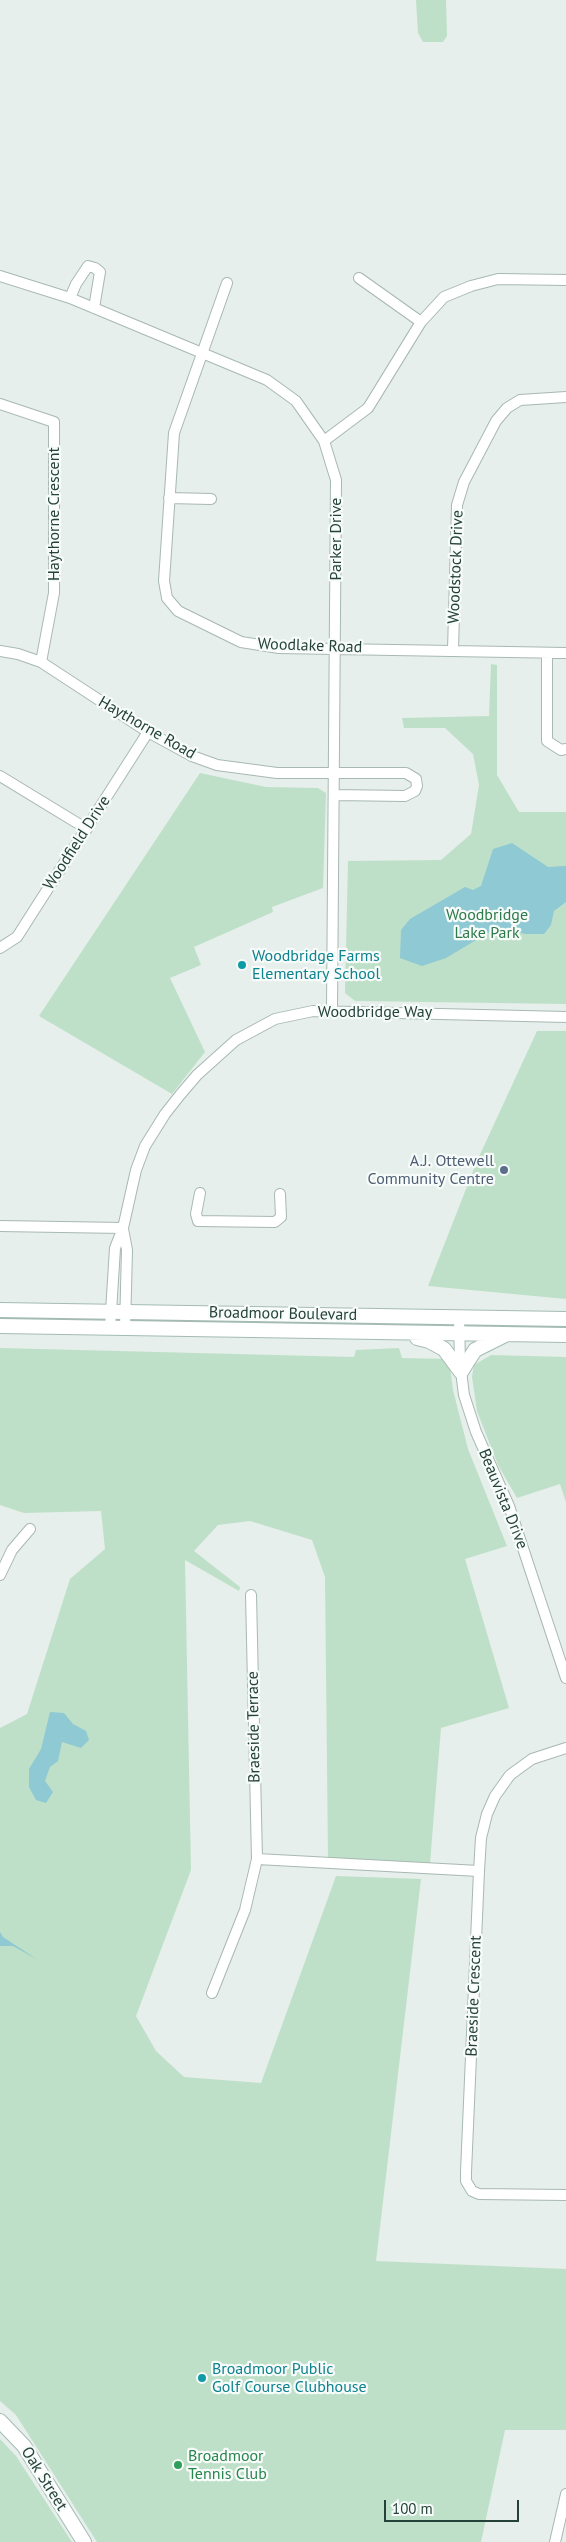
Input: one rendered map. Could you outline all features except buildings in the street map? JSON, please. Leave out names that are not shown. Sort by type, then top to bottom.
[{"type":"main road","name":"Broadmoor Boulevard","points":[[0,1310],[566,1319]]},
{"type":"main road","name":"Broadmoor Boulevard","points":[[0,1326],[566,1335]]},
{"type":"main road","points":[[393,1333],[429,1341],[444,1349],[460,1372],[475,1350],[508,1334]]},
{"type":"main road","name":"Oak Street","points":[[0,2421],[24,2446],[84,2542]]},
{"type":"street","points":[[70,298],[76,284],[88,266],[95,268],[100,272],[94,308]]},
{"type":"street","name":"Parker Drive","points":[[0,276],[70,298],[267,380],[296,401],[324,440],[336,480],[332,1010]]},
{"type":"street","points":[[359,278],[420,322]]},
{"type":"street","points":[[324,440],[368,408],[420,322],[444,297],[498,278],[566,280]]},
{"type":"street","name":"Woodlake Road","points":[[227,283],[204,354],[190,382],[174,433],[164,581],[167,598],[178,611],[241,642],[279,648],[566,653]]},
{"type":"street","name":"Woodstock Drive","points":[[453,650],[457,505],[464,482],[496,421],[507,408],[520,400],[566,397]]},
{"type":"street","name":"Haythorne Crescent","points":[[0,404],[54,422],[54,592],[41,662]]},
{"type":"street","points":[[169,498],[211,499]]},
{"type":"street","name":"Haythorne Road","points":[[0,651],[18,654],[41,662],[148,732],[192,756],[218,766],[277,773],[406,773],[416,779],[417,786],[415,791],[405,796],[335,796]]},
{"type":"street","points":[[547,653],[548,741],[561,750],[566,749]]},
{"type":"street","name":"Woodfield Drive","points":[[0,948],[17,937],[148,732]]},
{"type":"street","points":[[0,776],[87,829]]},
{"type":"street","name":"Woodbridge Way","points":[[110,1328],[109,1311],[115,1248],[123,1228],[129,1193],[145,1146],[165,1114],[197,1075],[236,1040],[253,1030],[293,1015],[332,1010],[566,1017]]},
{"type":"street","points":[[200,1193],[196,1214],[198,1221],[275,1222],[281,1216],[280,1194]]},
{"type":"street","points":[[0,1226],[123,1228]]},
{"type":"street","name":"Woodbridge Way","points":[[123,1228],[128,1250],[125,1328]]},
{"type":"street","name":"Beauvista Drive","points":[[459,1317],[460,1372],[464,1395],[476,1432],[509,1506],[566,1678]]},
{"type":"street","points":[[0,1575],[12,1550],[30,1529]]},
{"type":"street","name":"Braeside Terrace","points":[[212,1993],[245,1910],[257,1859],[251,1595]]},
{"type":"street","name":"Braeside Crescent","points":[[566,1748],[532,1759],[510,1775],[494,1796],[486,1814],[481,1838],[479,1871],[466,2181],[472,2191],[479,2194],[566,2195]]},
{"type":"street","points":[[257,1859],[479,1871]]},
{"type":"street","points":[[555,2542],[566,2494]]},
{"type":"green space","points":[[416,0],[446,0],[447,36],[443,42],[423,42],[418,33]]},
{"type":"green space","name":"Woodbridge Lake Park","points":[[491,664],[497,665],[497,775],[519,812],[566,812],[566,1004],[355,1001],[345,993],[348,861],[441,860],[471,834],[479,785],[473,754],[445,728],[404,728],[402,718],[489,716]]},
{"type":"green space","points":[[200,773],[266,787],[318,788],[326,793],[323,888],[272,907],[273,912],[194,947],[201,965],[170,978],[205,1052],[172,1094],[39,1016]]},
{"type":"green space","points":[[537,1031],[566,1031],[566,1299],[428,1286],[477,1161]]},
{"type":"green space","points":[[0,1348],[354,1357],[356,1350],[399,1348],[402,1358],[449,1359],[453,1390],[468,1449],[507,1546],[465,1559],[509,1708],[441,1728],[430,1863],[328,1859],[325,1577],[312,1540],[250,1521],[218,1525],[194,1551],[240,1587],[239,1591],[185,1560],[191,1870],[136,2016],[156,2051],[184,2077],[261,2083],[336,1876],[421,1879],[376,2261],[566,2269],[566,2430],[505,2430],[481,2542],[97,2542],[16,2415],[0,2401],[0,1728],[27,1714],[70,1579],[105,1549],[101,1511],[24,1513],[0,1505]]},
{"type":"green space","points":[[491,1355],[566,1357],[566,1502],[560,1484],[517,1498],[498,1465],[477,1411],[472,1377],[474,1365]]},
{"type":"green space","points":[[0,2439],[16,2456],[72,2542],[0,2542]]},
{"type":"water","points":[[512,843],[548,867],[566,866],[566,902],[554,911],[551,925],[544,934],[525,934],[508,929],[493,930],[446,958],[422,966],[400,958],[401,930],[410,919],[465,887],[473,890],[481,886],[493,849]]},
{"type":"water","points":[[50,1712],[64,1713],[73,1724],[86,1731],[89,1740],[81,1748],[62,1742],[58,1761],[50,1767],[45,1781],[53,1792],[46,1803],[36,1800],[29,1787],[29,1769],[41,1749]]},
{"type":"water","points":[[0,1932],[3,1937],[38,1960],[13,1946],[0,1946]]},
{"type":"place","name":"Woodbridge Farms Elementary School","points":[[242,965]]},
{"type":"place","name":"A.J. Ottewell Community Centre","points":[[504,1170]]},
{"type":"place","name":"Broadmoor Public Golf Course Clubhouse","points":[[202,2378]]},
{"type":"place","name":"Broadmoor Tennis Club","points":[[178,2465]]}]
